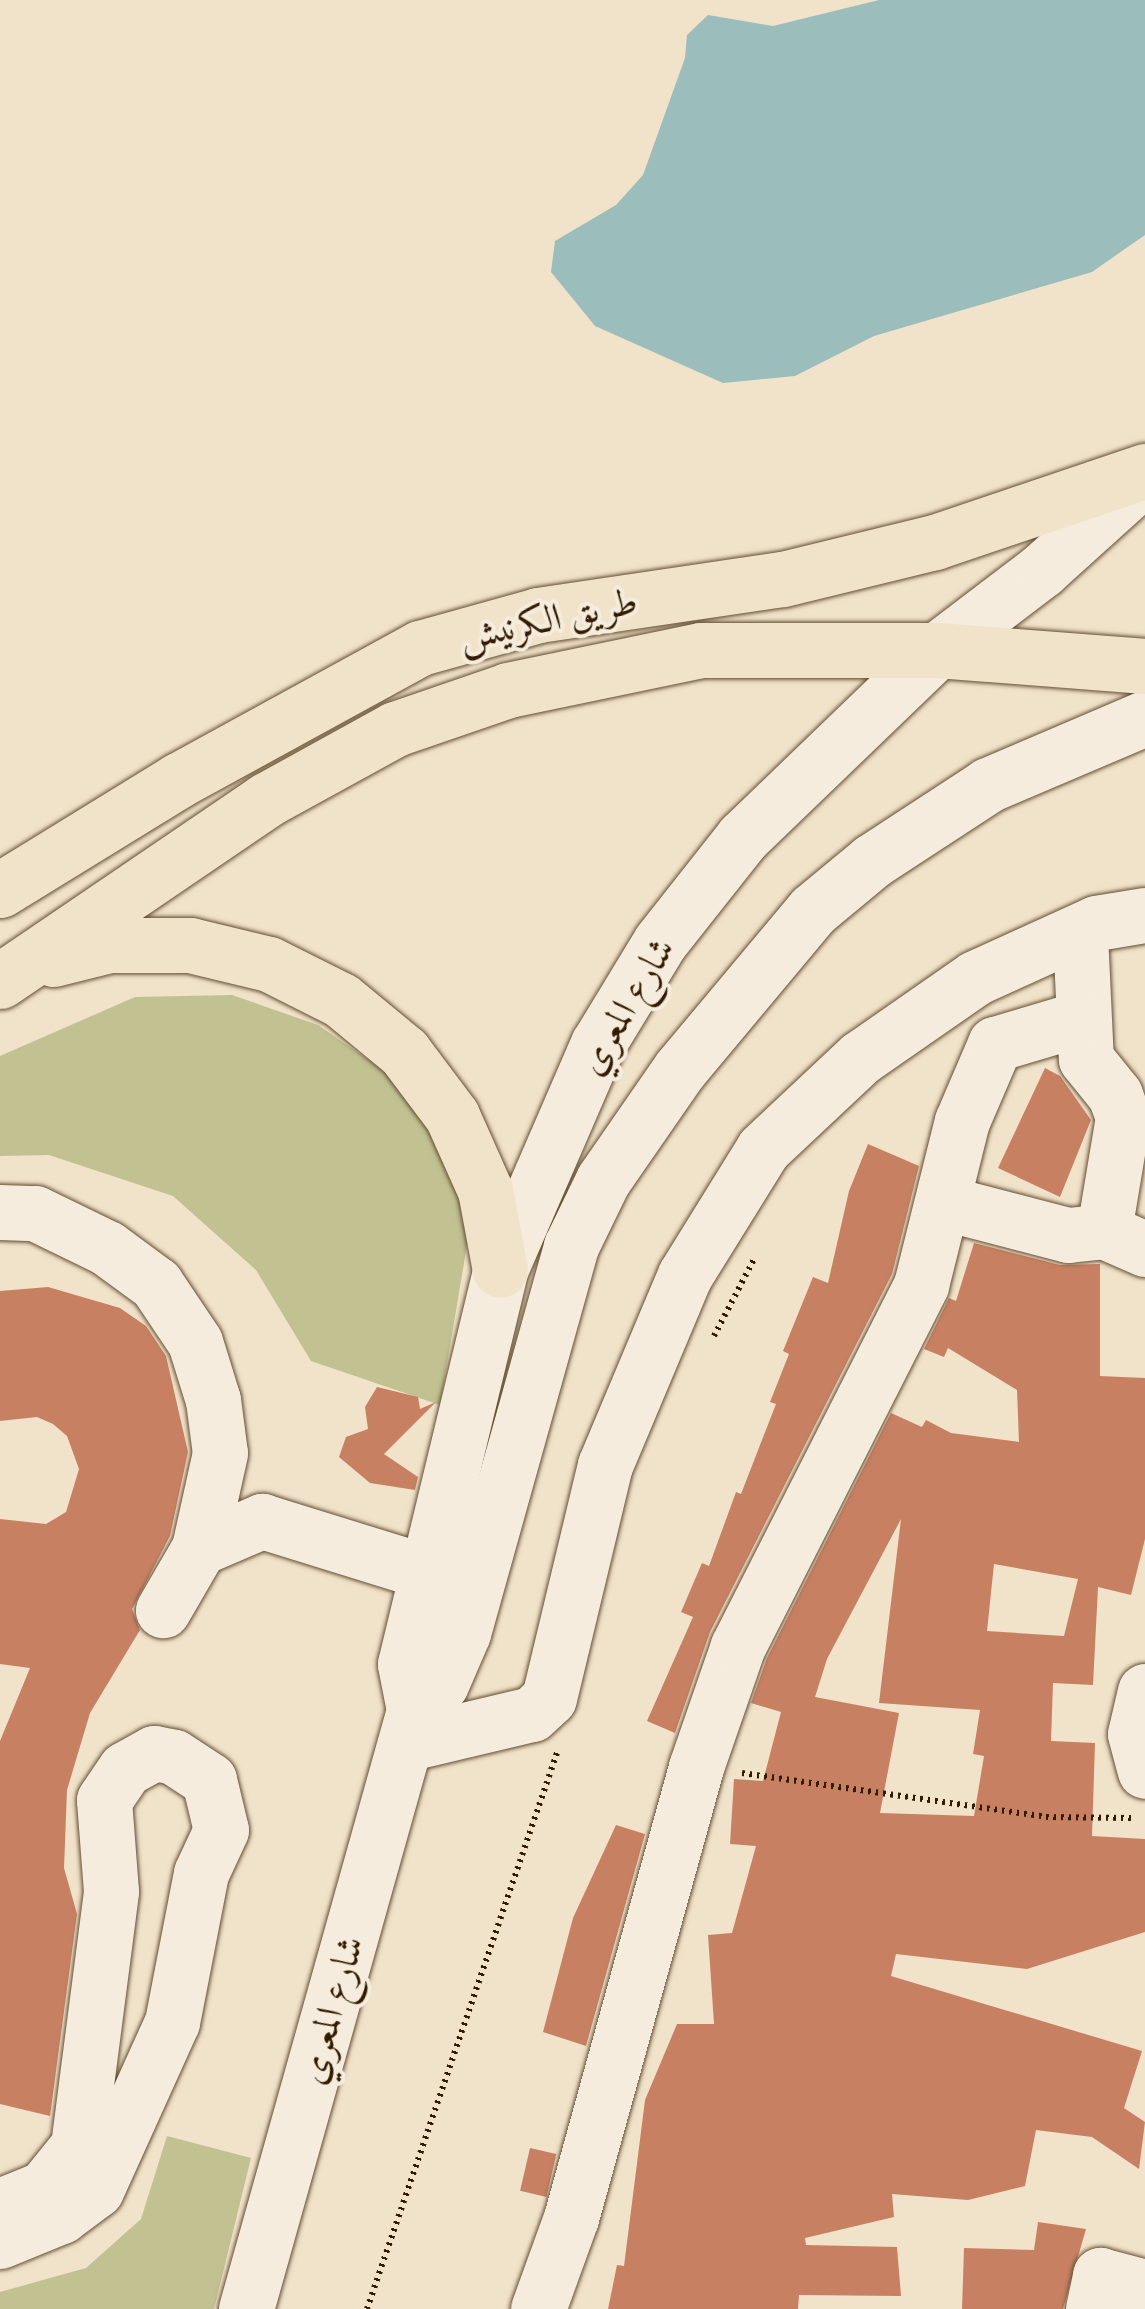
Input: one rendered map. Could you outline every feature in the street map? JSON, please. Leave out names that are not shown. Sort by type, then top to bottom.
[{"type":"highway","name":"طريق الكرنيش","points":[[0,890],[179,780],[420,648],[538,615],[821,570],[935,542],[1145,474]]},
{"type":"highway","name":"طريق الكرنيش","points":[[15,973],[266,800],[395,729],[508,690],[702,650],[937,650],[1145,666]]},
{"type":"highway","points":[[15,973],[109,945],[190,945],[268,964],[341,1000],[404,1052],[452,1116],[485,1190],[500,1270]]},
{"type":"street","name":"شارع المعري","points":[[410,1727],[405,1664],[500,1270],[598,1044],[660,942],[742,837],[937,650],[1042,570],[1145,474]]},
{"type":"street","name":"شارع المعري","points":[[246,2309],[410,1727],[441,1684],[463,1634],[571,1246],[604,1180],[680,1069],[813,910],[885,851],[988,785],[1145,718]]},
{"type":"street","points":[[410,1727],[532,1714],[549,1698],[605,1466],[660,1327],[722,1208],[810,1098],[954,992],[1096,923],[1145,915]]},
{"type":"street","points":[[944,1203],[1068,1235],[1125,1240],[1123,1117],[1115,1094],[1086,1059],[1080,934]]},
{"type":"street","points":[[954,992],[995,1044]]},
{"type":"street","points":[[995,1044],[1082,1018]]},
{"type":"street","points":[[538,2309],[571,2218],[696,1767],[738,1646],[921,1285],[962,1121],[995,1044]]},
{"type":"street","points":[[0,1212],[35,1213],[108,1248],[156,1284],[195,1342],[213,1400],[220,1453],[199,1548],[163,1610]]},
{"type":"street","points":[[220,1453],[295,1497],[431,1554]]},
{"type":"street","points":[[199,1548],[262,1521],[431,1554]]},
{"type":"street","points":[[1145,1691],[1136,1734],[1145,1771]]},
{"type":"street","points":[[0,2206],[44,2188],[78,2146],[112,1891],[104,1800],[124,1769],[154,1753],[174,1757],[208,1780],[221,1830],[202,1874],[172,2022],[96,2190],[61,2216],[0,2241]]},
{"type":"street","points":[[1093,2309],[1100,2275],[1145,2286]]},
{"type":"path","points":[[696,1767],[1046,1817],[1145,1818]]},
{"type":"green space","points":[[232,995],[318,1025],[386,1072],[443,1138],[472,1216],[440,1405],[311,1361],[256,1270],[173,1196],[49,1155],[0,1156],[0,1056],[135,997]]},
{"type":"green space","points":[[167,2136],[251,2158],[214,2309],[0,2309],[0,2292],[86,2268],[141,2219]]},
{"type":"water","points":[[879,0],[1145,0],[1145,235],[1092,272],[874,336],[795,376],[723,383],[595,326],[551,272],[555,241],[616,205],[643,175],[685,58],[687,35],[708,15],[773,26]]},
{"type":"building","points":[[1045,1068],[1060,1076],[1091,1120],[1060,1197],[998,1168]]},
{"type":"building","points":[[868,1144],[919,1166],[892,1274],[710,1632],[675,1733],[647,1721],[693,1617],[681,1612],[702,1563],[709,1566],[736,1492],[741,1494],[776,1404],[770,1402],[789,1354],[783,1351],[813,1277],[828,1283],[849,1191]]},
{"type":"building","points":[[974,1243],[1060,1265],[1100,1264],[1100,1376],[1145,1378],[1145,1539],[1131,1595],[1098,1587],[1093,1685],[1053,1683],[1051,1741],[1095,1743],[1092,1836],[1145,1839],[1145,1932],[1027,1969],[896,1954],[891,1976],[1142,2051],[1124,2108],[1145,2122],[1139,2169],[1092,2137],[1036,2130],[1025,2186],[968,2200],[892,2194],[894,2217],[805,2238],[806,2245],[897,2247],[901,2296],[799,2295],[798,2309],[608,2309],[617,2265],[624,2266],[645,2100],[677,2024],[714,2024],[708,1935],[732,1933],[756,1846],[730,1844],[734,1779],[763,1781],[781,1712],[751,1703],[767,1658],[891,1413],[922,1427],[926,1420],[951,1433],[1019,1442],[1017,1390],[948,1348],[944,1357],[924,1349],[949,1298],[956,1301]],"holes":[[[901,1519],[879,1703],[980,1710],[973,1754],[984,1756],[974,1816],[880,1813],[899,1713],[815,1697],[827,1659]],[[994,1564],[1078,1579],[1064,1636],[987,1631]]]},
{"type":"building","points":[[48,1287],[120,1308],[146,1326],[166,1356],[188,1452],[170,1536],[132,1609],[140,1630],[90,1713],[67,1790],[64,1868],[77,1914],[50,2116],[0,2104],[0,1741],[30,1668],[0,1664],[0,1519],[46,1524],[66,1512],[79,1469],[67,1436],[53,1424],[37,1417],[0,1421],[0,1291]]},
{"type":"building","points":[[377,1387],[418,1397],[420,1409],[436,1402],[384,1454],[418,1477],[415,1490],[370,1483],[339,1457],[346,1437],[368,1429],[365,1407]]},
{"type":"building","points":[[616,1825],[645,1834],[586,2046],[543,2032],[573,1918]]},
{"type":"building","points":[[530,2148],[556,2154],[546,2197],[520,2191]]},
{"type":"building","points":[[1038,2222],[1086,2229],[1063,2309],[962,2309],[964,2248],[1034,2250]]}]
